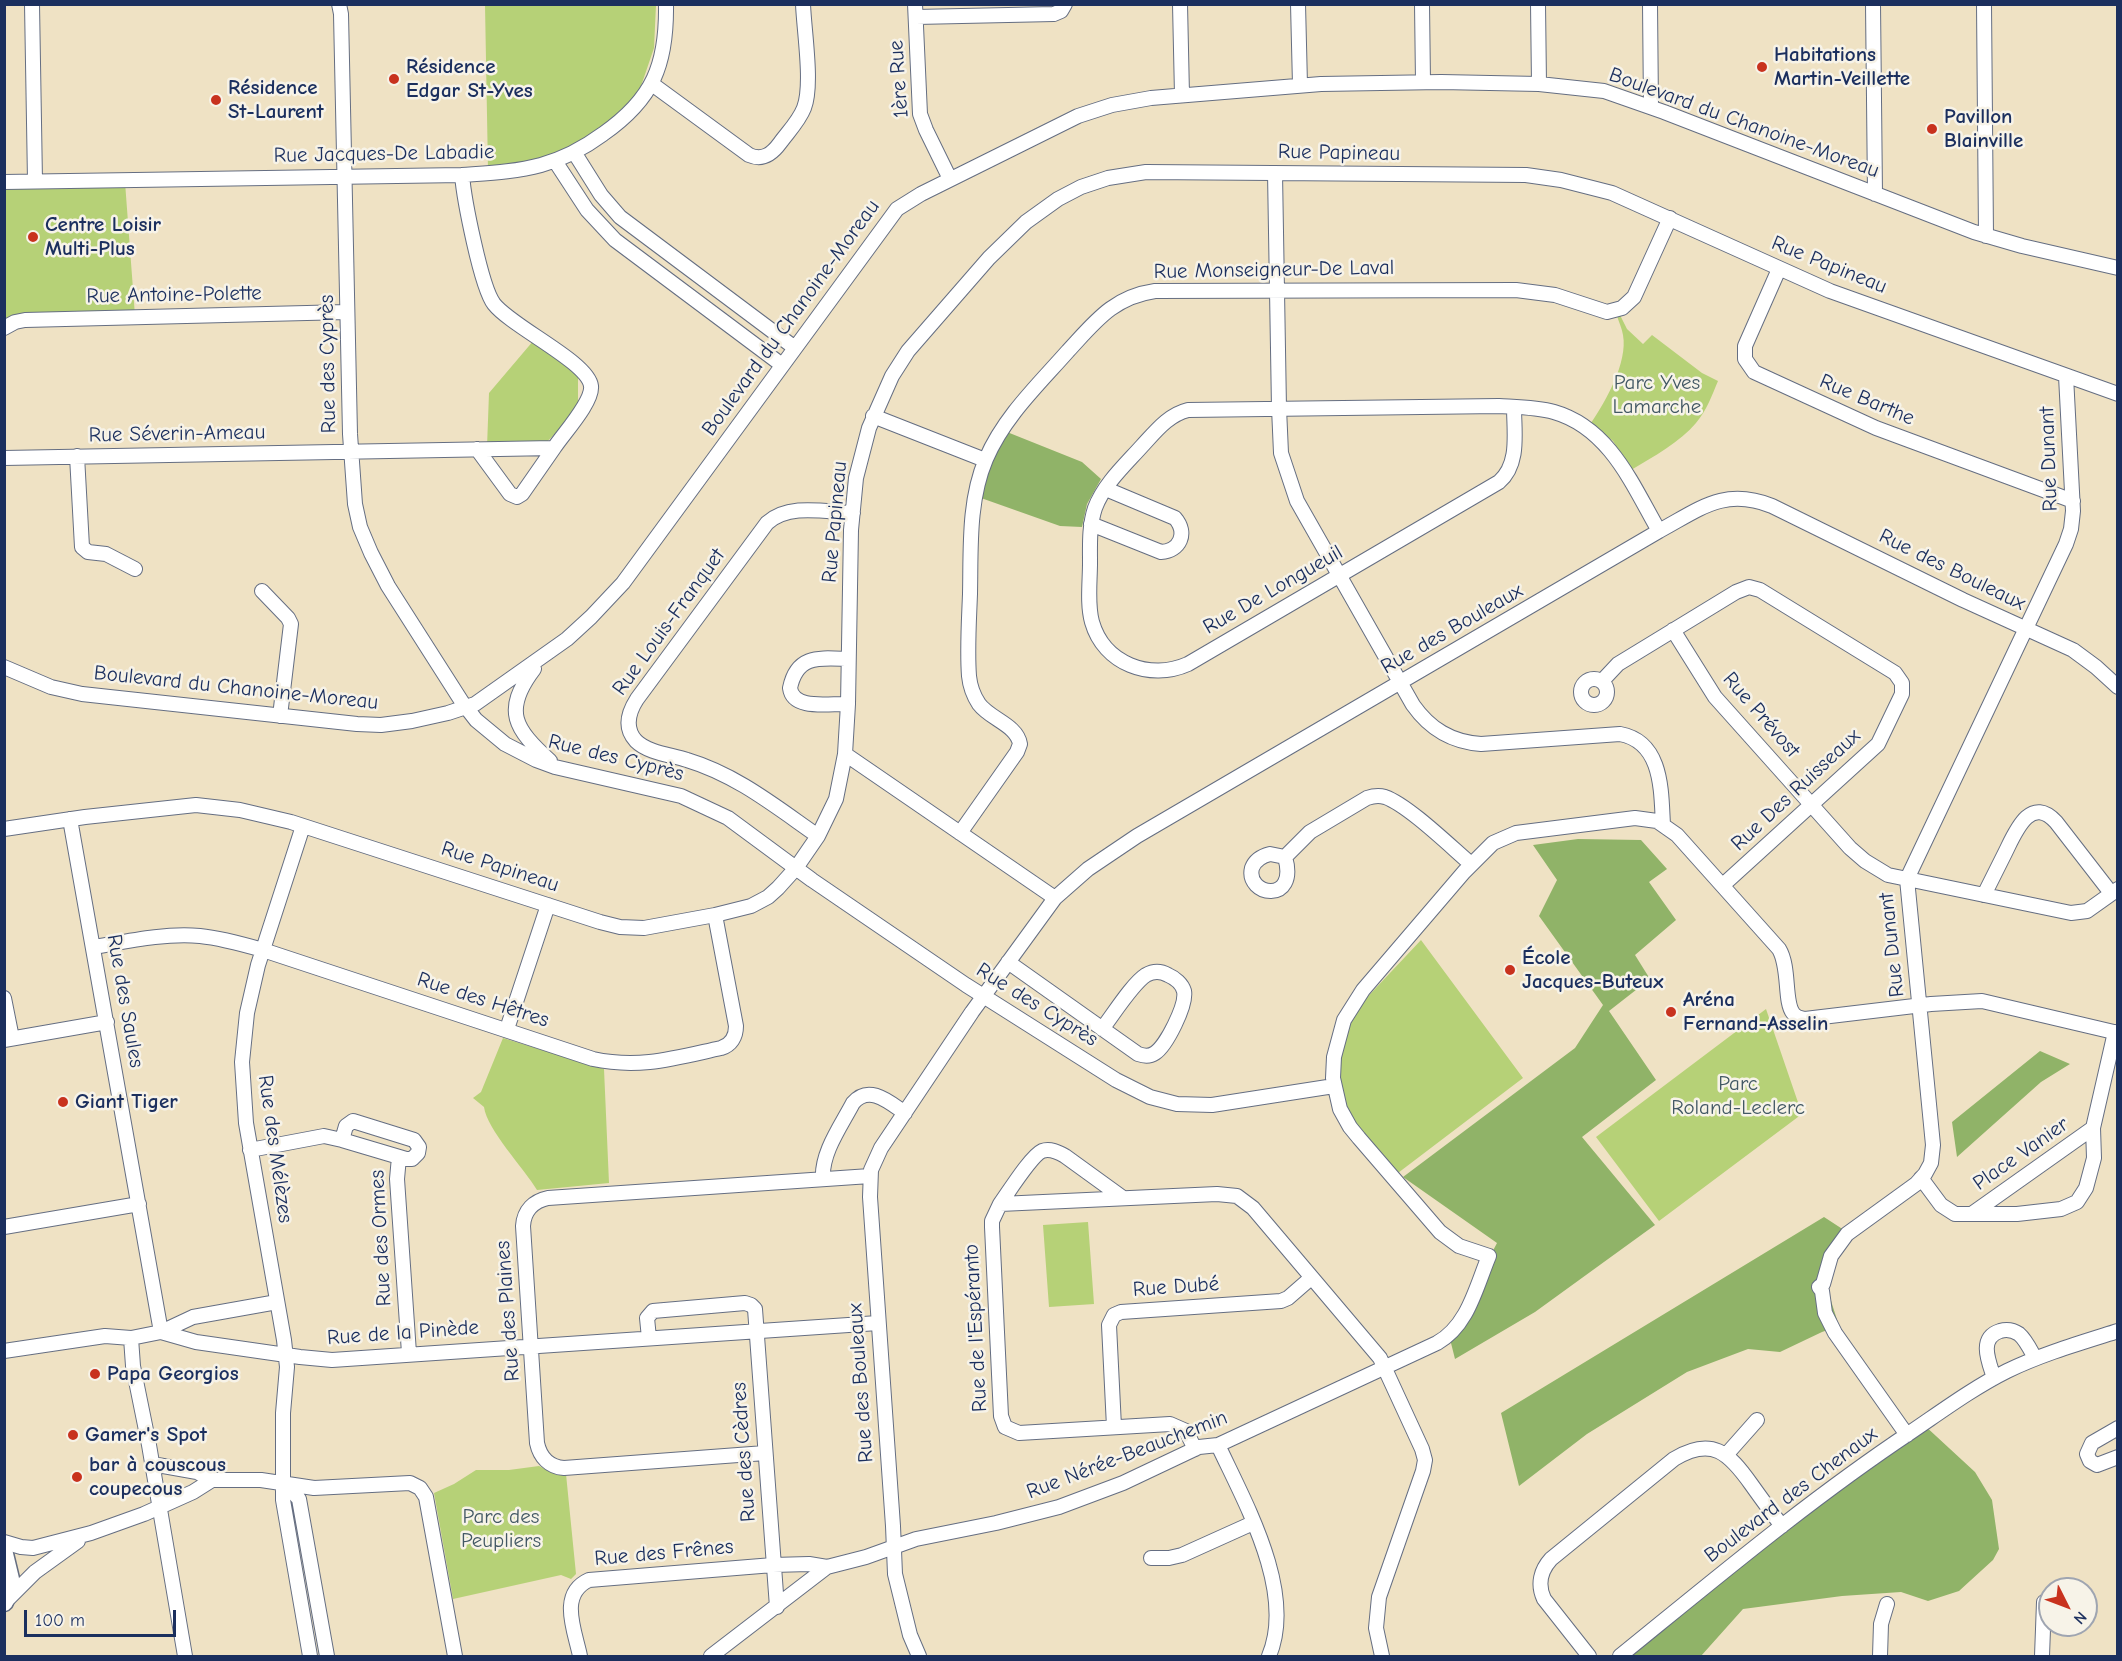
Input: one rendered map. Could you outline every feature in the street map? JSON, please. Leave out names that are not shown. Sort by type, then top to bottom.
[{"type":"main road","points":[[4,1554],[10,1580],[4,1603]]},
{"type":"street","points":[[32,4],[35,181]]},
{"type":"street","name":"Rue Jacques-De Labadie","points":[[4,182],[462,175],[506,172],[555,161],[574,152],[627,116],[652,84],[666,42],[666,4]]},
{"type":"street","points":[[652,84],[749,155],[759,158],[768,156],[795,123],[806,100],[808,87],[803,4]]},
{"type":"street","points":[[915,11],[1056,13],[1061,11],[1065,4]]},
{"type":"street","points":[[1180,4],[1182,95]]},
{"type":"street","points":[[1298,4],[1300,86]]},
{"type":"street","points":[[1422,4],[1423,82]]},
{"type":"street","points":[[1538,4],[1539,84]]},
{"type":"street","points":[[1650,4],[1651,107]]},
{"type":"street","points":[[1873,4],[1875,194]]},
{"type":"street","points":[[1984,4],[1986,236]]},
{"type":"street","name":"Rue des Cyprès","points":[[341,8],[351,451],[355,504],[367,545],[388,586],[466,708],[505,744],[536,760],[555,767],[665,791],[693,800],[728,818],[906,945],[1123,1084],[1150,1097],[1184,1105],[1212,1105],[1334,1086]]},
{"type":"street","name":"1ère Rue","points":[[915,11],[920,114],[950,179]]},
{"type":"street","name":"Boulevard du Chanoine-Moreau","points":[[4,667],[51,687],[82,694],[357,724],[393,724],[437,716],[481,701],[544,656],[585,623],[623,583],[897,209],[912,198],[950,179],[1095,110],[1131,101],[1300,86],[1423,82],[1539,84],[1604,91],[1986,236],[2118,268]]},
{"type":"street","points":[[574,152],[613,210],[795,348]]},
{"type":"street","points":[[555,161],[594,219],[615,240],[782,365]]},
{"type":"street","name":"Rue Papineau","points":[[4,828],[171,806],[203,805],[240,810],[303,826],[600,922],[627,927],[652,927],[715,915],[762,901],[773,893],[796,868],[818,836],[836,799],[842,778],[848,704],[853,513],[859,462],[873,416],[899,364],[926,329],[1014,233],[1058,199],[1081,187],[1127,174],[1163,171],[1546,177],[1612,193],[1779,269],[1852,299],[2118,394]]},
{"type":"street","points":[[1275,173],[1280,446],[1290,483],[1302,512],[1401,684],[1418,712],[1431,726],[1447,737],[1464,742],[1481,744],[1620,734],[1631,737],[1647,750],[1659,771],[1663,825]]},
{"type":"street","points":[[462,175],[480,265],[491,300],[504,314],[580,368],[590,382],[591,392],[588,402],[522,494],[517,497],[510,495],[477,449]]},
{"type":"street","name":"Rue Monseigneur-De Laval","points":[[960,833],[1017,753],[1020,744],[1017,734],[979,704],[972,690],[969,676],[972,522],[977,490],[986,460],[1006,423],[1019,405],[1100,317],[1133,295],[1155,291],[1524,290],[1555,295],[1601,311],[1612,311],[1622,308],[1634,297],[1670,218]]},
{"type":"street","name":"Rue Barthe","points":[[1779,269],[1746,341],[1745,359],[1754,372],[1876,428],[2073,501]]},
{"type":"street","points":[[681,290],[694,272]]},
{"type":"street","name":"Rue Antoine-Polette","points":[[4,328],[25,320],[348,312]]},
{"type":"street","name":"Rue Dunant","points":[[1906,1435],[1835,1333],[1825,1312],[1822,1291],[1819,1287],[1823,1284],[1831,1256],[1847,1234],[1921,1178],[1931,1163],[1933,1152],[1907,879],[2069,536],[2073,501],[2066,376]]},
{"type":"street","name":"Rue De Longueuil","points":[[1514,407],[1511,467],[1504,477],[1492,487],[1188,664],[1167,671],[1141,670],[1129,666],[1111,654],[1102,643],[1094,628],[1089,607],[1091,524],[1096,507],[1106,489],[1155,432],[1175,415],[1194,410],[1514,407],[1544,410],[1575,421],[1595,435],[1619,462],[1659,531]]},
{"type":"street","points":[[873,416],[986,460]]},
{"type":"street","name":"Rue Séverin-Ameau","points":[[4,458],[554,448]]},
{"type":"street","points":[[77,456],[82,547],[88,552],[106,554],[135,569]]},
{"type":"street","points":[[1091,524],[1161,552],[1173,549],[1181,540],[1182,528],[1175,518],[1106,489]]},
{"type":"street","name":"Rue des Bouleaux","points":[[919,1656],[910,1635],[895,1575],[870,1176],[881,1148],[1008,962],[1055,898],[1088,869],[1117,849],[1659,531],[1717,501],[1736,498],[1756,500],[1773,506],[2081,656],[2118,687]]},
{"type":"street","name":"Rue Louis-Franquet","points":[[818,836],[756,792],[720,772],[644,746],[632,735],[628,718],[637,699],[767,523],[779,515],[794,511],[853,513]]},
{"type":"street","name":"Rue Des Ruisseaux","points":[[1603,680],[1617,665],[1673,630],[1736,592],[1753,587],[1899,676],[1903,686],[1902,694],[1881,741],[1723,885]]},
{"type":"street","points":[[262,591],[291,624],[279,716]]},
{"type":"street","name":"Rue Prévost","points":[[1673,630],[1715,697],[1857,855],[1888,875],[1984,895],[2076,913],[2087,910],[2114,891],[2056,822],[2045,813],[2038,813],[2032,814],[2020,823],[1984,895]]},
{"type":"street","points":[[544,656],[519,691],[516,700],[516,715],[526,738],[555,767]]},
{"type":"street","points":[[848,659],[819,657],[807,661],[798,669],[790,688],[792,696],[800,702],[848,704]]},
{"type":"street","points":[[845,754],[1055,898]]},
{"type":"street","points":[[1285,857],[1310,832],[1367,798],[1381,796],[1401,806],[1471,864]]},
{"type":"street","points":[[1334,1086],[1334,1057],[1348,1011],[1363,990],[1471,864],[1493,843],[1524,831],[1635,818],[1651,819],[1663,825],[1682,841],[1782,954],[1786,965],[1790,1006],[1795,1015],[1805,1019],[1919,1006],[1986,1002],[2116,1033]]},
{"type":"street","name":"Rue des Saules","points":[[70,819],[161,1332]]},
{"type":"street","name":"Rue des Mélèzes","points":[[303,826],[263,950],[247,1013],[243,1055],[244,1109],[287,1367],[282,1422],[284,1483],[282,1500],[310,1656]]},
{"type":"street","points":[[507,1029],[548,905]]},
{"type":"street","name":"Rue des Hêtres","points":[[94,948],[145,938],[181,936],[213,938],[263,950],[593,1059],[624,1064],[648,1063],[724,1047],[733,1040],[736,1026],[715,915]]},
{"type":"street","points":[[1008,962],[1102,1029],[1138,1054],[1145,1056],[1153,1055],[1164,1043],[1180,1010],[1184,996],[1182,988],[1176,980],[1164,973],[1155,972],[1147,975],[1139,981],[1102,1029]]},
{"type":"street","points":[[4,998],[8,1039],[107,1022]]},
{"type":"street","name":"Place Vanier","points":[[1921,1178],[1946,1209],[1955,1214],[2017,1214],[2061,1209],[2077,1202],[2086,1188],[2094,1158],[2093,1128],[2116,1033]]},
{"type":"street","name":"Rue Nérée-Beauchemin","points":[[711,1656],[827,1567],[916,1539],[996,1523],[1059,1507],[1123,1483],[1195,1449],[1218,1445],[1437,1343],[1451,1334],[1467,1310],[1489,1256],[1459,1246],[1440,1232],[1350,1127],[1340,1109],[1334,1086]]},
{"type":"street","points":[[823,1179],[826,1156],[856,1100],[866,1095],[877,1095],[905,1113]]},
{"type":"street","name":"Rue des Ormes","points":[[250,1150],[324,1136],[409,1160],[414,1158],[419,1150],[416,1142],[353,1121],[346,1126],[342,1140]]},
{"type":"street","name":"Place Vanier","points":[[1972,1213],[2093,1128]]},
{"type":"street","name":"Rue de l'Espéranto","points":[[1123,1198],[1065,1156],[1053,1150],[1045,1150],[1035,1157],[1000,1204],[992,1221],[1000,1416],[1003,1424],[1011,1431],[1019,1433],[1176,1425],[1186,1431],[1195,1449]]},
{"type":"street","name":"Rue des Ormes","points":[[399,1157],[397,1179],[409,1353]]},
{"type":"street","name":"Rue des Plaines","points":[[765,1453],[564,1468],[556,1467],[545,1459],[538,1448],[523,1226],[526,1213],[539,1201],[560,1197],[870,1176]]},
{"type":"street","points":[[1000,1204],[1216,1194],[1237,1196],[1253,1208],[1380,1358],[1425,1460],[1379,1597],[1376,1628],[1382,1656]]},
{"type":"street","points":[[4,1227],[139,1204]]},
{"type":"street","name":"Rue Dubé","points":[[1114,1427],[1109,1325],[1114,1315],[1121,1311],[1281,1301],[1288,1298],[1311,1278]]},
{"type":"street","name":"Rue de la Pinède","points":[[4,1351],[105,1336],[131,1338],[161,1332],[193,1317],[277,1302]]},
{"type":"street","points":[[649,1338],[647,1318],[653,1311],[736,1304],[748,1304],[753,1307],[757,1330]]},
{"type":"street","name":"Rue de la Pinède","points":[[161,1332],[196,1342],[332,1360],[878,1323]]},
{"type":"street","name":"Rue des Cèdres","points":[[757,1330],[777,1607]]},
{"type":"street","points":[[1994,1378],[1986,1350],[1989,1340],[1997,1332],[2009,1330],[2019,1335],[2036,1358]]},
{"type":"street","name":"Boulevard des Chenaux","points":[[1620,1656],[1782,1526],[1906,1435],[1994,1378],[2036,1358],[2118,1331]]},
{"type":"street","points":[[131,1338],[133,1366],[185,1656]]},
{"type":"street","points":[[1726,1455],[1757,1420]]},
{"type":"street","points":[[2118,1428],[2092,1443],[2087,1452],[2090,1461],[2097,1464],[2103,1464],[2118,1457]]},
{"type":"street","points":[[1218,1445],[1269,1564],[1277,1606],[1276,1635],[1269,1656]]},
{"type":"street","points":[[1589,1656],[1544,1599],[1540,1587],[1544,1569],[1551,1559],[1674,1459],[1701,1449],[1714,1449],[1726,1455],[1738,1466],[1782,1526]]},
{"type":"street","points":[[152,1464],[197,1472],[212,1480],[251,1479],[314,1488],[405,1482],[420,1488],[426,1497],[455,1656]]},
{"type":"street","points":[[4,1542],[33,1548],[91,1533],[144,1514],[193,1492],[212,1480]]},
{"type":"street","points":[[284,1483],[299,1499],[327,1656]]},
{"type":"street","points":[[1151,1558],[1182,1555],[1252,1523]]},
{"type":"street","points":[[4,1603],[47,1562],[91,1533]]},
{"type":"street","name":"Rue des Frênes","points":[[580,1656],[570,1602],[573,1593],[584,1582],[593,1579],[773,1565],[808,1564],[827,1567]]},
{"type":"street","points":[[1880,1656],[1881,1624],[1887,1604]]},
{"type":"street","points":[[2042,1656],[2043,1637]]},
{"type":"green space","points":[[485,5],[656,5],[654,48],[640,89],[617,118],[567,157],[488,170]]},
{"type":"green space","points":[[4,182],[125,182],[135,316],[25,317],[5,330]]},
{"type":"green space","name":"Parc Yves Lamarche","points":[[1620,315],[1627,329],[1643,344],[1652,335],[1702,373],[1718,381],[1703,413],[1690,430],[1666,449],[1631,470],[1613,441],[1591,423],[1609,393],[1619,369],[1624,346],[1617,316]]},
{"type":"green space","points":[[534,340],[578,374],[578,410],[540,449],[487,447],[489,393]]},
{"type":"green space","points":[[1007,432],[1082,462],[1101,479],[1087,504],[1082,527],[1060,526],[981,498],[990,463]]},
{"type":"green space","points":[[1578,839],[1641,840],[1667,869],[1649,882],[1676,920],[1635,955],[1650,979],[1609,1011],[1656,1080],[1582,1137],[1655,1225],[1535,1312],[1455,1359],[1449,1335],[1497,1243],[1403,1177],[1575,1048],[1603,1005],[1539,916],[1557,880],[1533,845]]},
{"type":"green space","points":[[1421,940],[1523,1078],[1394,1176],[1358,1136],[1330,1083],[1342,1024]]},
{"type":"green space","name":"Parc Roland-Leclerc","points":[[1766,1009],[1802,1114],[1659,1221],[1596,1137]]},
{"type":"green space","points":[[503,1038],[604,1069],[609,1183],[537,1190],[507,1149],[492,1127],[484,1107],[473,1098],[481,1092]]},
{"type":"green space","points":[[2040,1051],[2070,1064],[2041,1082],[1957,1157],[1952,1122]]},
{"type":"green space","points":[[1824,1217],[1847,1232],[1826,1285],[1839,1326],[1780,1352],[1748,1349],[1687,1372],[1587,1434],[1519,1486],[1501,1413]]},
{"type":"green space","points":[[1088,1222],[1094,1304],[1049,1307],[1043,1225]]},
{"type":"green space","points":[[1923,1424],[1975,1472],[1992,1500],[1999,1549],[1993,1560],[1959,1591],[1928,1601],[1901,1592],[1842,1596],[1743,1609],[1701,1656],[1625,1656]]},
{"type":"green space","name":"Parc des Peupliers","points":[[539,1466],[557,1475],[566,1474],[576,1574],[571,1579],[561,1575],[453,1599],[434,1493],[476,1470],[509,1470]]},
{"type":"place","name":"Habitations Martin-Veillette","points":[[1762,67]]},
{"type":"place","name":"Résidence Edgar St-Yves","points":[[394,79]]},
{"type":"place","name":"Résidence St-Laurent","points":[[216,100]]},
{"type":"place","name":"Pavillon Blainville","points":[[1932,129]]},
{"type":"place","name":"Centre Loisir Multi-Plus","points":[[33,237]]},
{"type":"place","name":"École Jacques-Buteux","points":[[1510,970]]},
{"type":"place","name":"Aréna Fernand-Asselin","points":[[1671,1012]]},
{"type":"place","name":"Giant Tiger","points":[[63,1102]]},
{"type":"place","name":"Papa Georgios","points":[[95,1374]]},
{"type":"place","name":"Gamer's Spot","points":[[73,1435]]},
{"type":"place","name":"bar à couscous coupecous","points":[[77,1477]]}]
